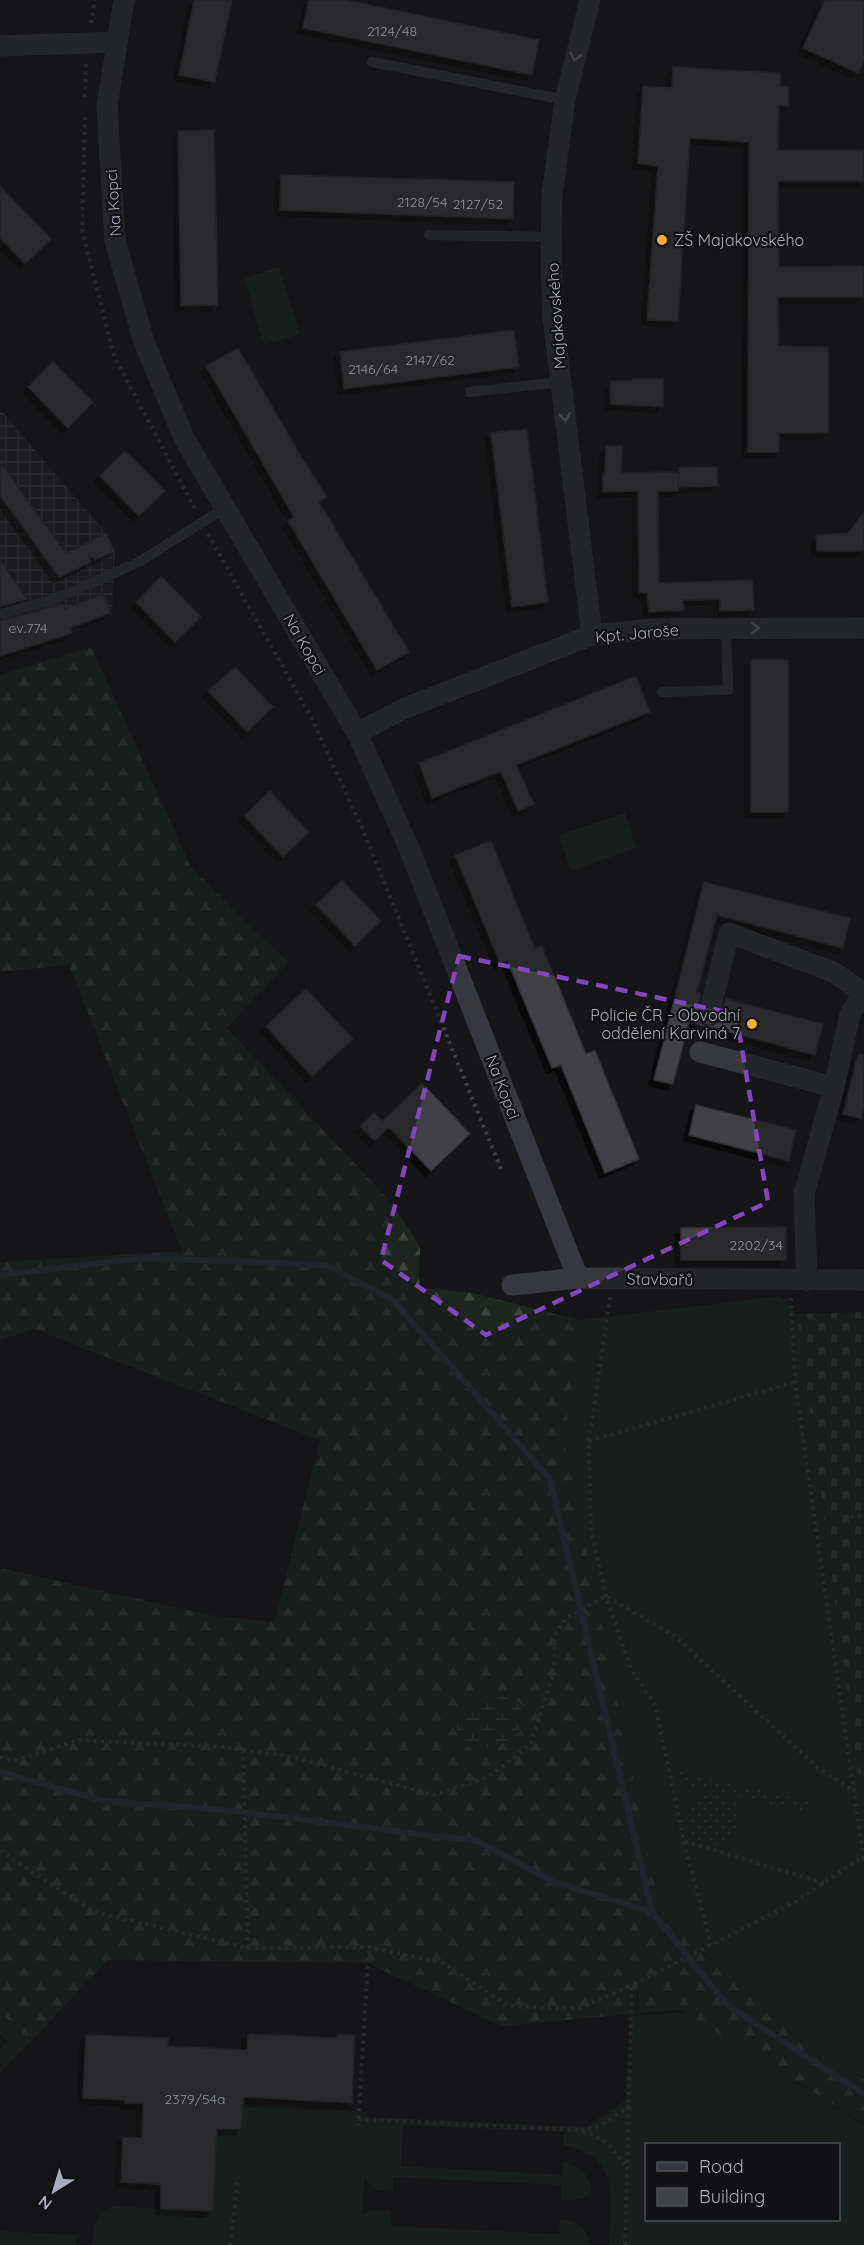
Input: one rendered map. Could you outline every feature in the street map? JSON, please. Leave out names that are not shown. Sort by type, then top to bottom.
[{"type":"street","name":"Na Kopci","points":[[124,0],[106,106],[115,241],[144,342],[184,438],[357,733],[409,848],[578,1278]]},
{"type":"street","name":"Majakovského","points":[[590,0],[565,100],[552,195],[552,237],[553,318],[592,635]]},
{"type":"street","points":[[0,46],[116,42]]},
{"type":"street","name":"Kpt. Jaroše","points":[[357,733],[403,709],[592,635],[652,629],[864,628]]},
{"type":"street","points":[[709,1014],[729,933],[832,972],[863,993],[850,1014],[834,1087],[804,1194],[799,1280]]},
{"type":"street","points":[[700,1052],[834,1087]]},
{"type":"street","name":"Stavbařů","points":[[512,1285],[578,1278],[864,1280]]},
{"type":"lane","points":[[372,62],[565,100]]},
{"type":"lane","points":[[429,235],[552,237]]},
{"type":"lane","points":[[470,392],[561,382]]},
{"type":"lane","points":[[0,615],[55,600],[139,562],[225,508]]},
{"type":"lane","points":[[662,692],[728,690],[726,628]]},
{"type":"path","points":[[612,1279],[589,1441],[591,1530],[606,1596],[631,1669],[655,1705],[684,1841],[711,1945]]},
{"type":"path","points":[[0,1851],[94,1912],[248,1948],[369,1947],[443,1963],[509,2006],[578,2009],[632,1985],[797,1901],[863,1859],[795,1382],[799,1280]]},
{"type":"path","points":[[589,1441],[795,1382]]},
{"type":"path","points":[[843,1517],[864,1516]]},
{"type":"path","points":[[606,1596],[676,1637],[818,1768],[853,1790]]},
{"type":"path","points":[[0,1757],[13,1761],[79,1740],[243,1750],[293,1757],[434,1795],[488,1777],[530,1745],[554,1675],[555,1635],[566,1618],[606,1596]]},
{"type":"path","points":[[243,1750],[248,1948]]},
{"type":"path","points":[[684,1841],[824,1883]]},
{"type":"path","points":[[358,2126],[369,1947]]},
{"type":"path","points":[[625,2245],[632,1985]]},
{"type":"path","points":[[358,2119],[577,2130],[600,2126],[629,2106]]},
{"type":"path","points":[[577,2130],[597,2136],[612,2147],[627,2168]]},
{"type":"path","points":[[230,2245],[238,2177]]},
{"type":"highlighted area","points":[[459,956],[736,1014],[768,1202],[486,1335],[381,1260]]},
{"type":"shaded area","points":[[0,409],[107,534],[115,551],[112,610],[73,632],[0,655]]},
{"type":"green space","points":[[279,267],[300,334],[264,345],[244,278]]},
{"type":"green space","points":[[91,647],[191,867],[288,962],[227,1028],[392,1203],[420,1247],[419,1288],[472,1293],[580,1320],[564,1440],[662,1920],[864,2079],[864,2124],[682,2010],[637,2014],[639,1987],[625,1994],[631,2000],[630,2014],[502,2026],[367,1963],[108,1960],[31,2041],[0,2012],[0,1568],[214,1616],[274,1622],[320,1440],[34,1329],[0,1340],[0,1262],[182,1251],[69,965],[0,972],[0,675]]},
{"type":"green space","points":[[625,813],[636,848],[571,871],[559,835]]},
{"type":"green space","points":[[780,1296],[797,1314],[864,1818],[864,2079],[662,1920],[563,1440],[580,1320]]},
{"type":"green space","points":[[864,1312],[864,1818],[797,1314]]},
{"type":"green space","points":[[506,1696],[522,1704],[520,1732],[498,1746],[473,1751],[458,1737],[456,1719],[477,1698]]},
{"type":"green space","points":[[680,1772],[813,1802],[810,1813],[678,1783]]},
{"type":"green space","points":[[708,1793],[736,1803],[741,1829],[720,1846],[693,1839],[688,1811]]},
{"type":"green space","points":[[640,1986],[637,1992],[637,2015],[686,2012],[864,2125],[864,2245],[609,2245],[611,2196],[609,2182],[604,2170],[595,2159],[582,2151],[563,2145],[564,2132],[403,2125],[401,2166],[562,2175],[563,2161],[584,2172],[589,2181],[589,2194],[581,2199],[561,2200],[561,2185],[394,2177],[393,2192],[372,2187],[365,2176],[362,2218],[371,2211],[391,2211],[391,2226],[559,2234],[560,2220],[576,2224],[584,2229],[589,2245],[92,2245],[94,2226],[98,2216],[113,2206],[191,2211],[191,2214],[198,2215],[199,2219],[204,2219],[204,2211],[213,2211],[217,2129],[227,2130],[242,2107],[367,2112],[368,2117],[586,2127],[625,2101],[631,2001],[624,1994]]},
{"type":"green space","points":[[0,2012],[31,2041],[0,2073],[0,2050],[8,2041],[0,2034]]},
{"type":"green space","points":[[0,2231],[77,2235],[76,2245],[0,2245]]},
{"type":"building","points":[[194,0],[232,0],[215,82],[179,75]]},
{"type":"building","points":[[309,0],[346,0],[539,40],[532,75],[303,28]]},
{"type":"building","points":[[825,0],[864,0],[864,60],[858,73],[803,48]]},
{"type":"building","points":[[673,67],[780,73],[780,86],[788,87],[788,106],[779,105],[778,150],[864,150],[864,181],[778,181],[779,267],[864,266],[864,297],[778,297],[779,346],[828,347],[828,433],[779,433],[779,452],[748,452],[749,142],[690,138],[678,321],[647,320],[658,166],[638,163],[643,86],[672,88]]},
{"type":"building","points":[[214,130],[218,305],[181,306],[178,131]]},
{"type":"building","points":[[281,175],[514,182],[513,219],[280,210]]},
{"type":"building","points":[[0,186],[51,239],[25,264],[0,238]]},
{"type":"building","points":[[514,330],[519,367],[344,389],[340,352]]},
{"type":"building","points":[[238,348],[327,497],[319,502],[409,652],[377,670],[288,521],[294,517],[206,366]]},
{"type":"building","points":[[53,362],[93,402],[68,428],[28,387]]},
{"type":"building","points":[[632,379],[663,379],[663,407],[611,404],[610,381],[632,381]]},
{"type":"building","points":[[527,429],[548,602],[512,607],[491,433]]},
{"type":"building","points":[[606,446],[622,446],[621,473],[678,472],[678,491],[658,491],[659,583],[752,580],[754,610],[720,611],[720,599],[683,600],[684,610],[649,612],[647,593],[639,592],[638,491],[603,492]]},
{"type":"building","points":[[125,451],[165,491],[139,516],[100,476]]},
{"type":"building","points":[[0,462],[66,553],[106,533],[114,551],[95,560],[88,553],[91,562],[59,577],[0,495]]},
{"type":"building","points":[[717,467],[717,486],[678,487],[679,468]]},
{"type":"building","points":[[864,512],[864,551],[817,551],[816,535],[848,533]]},
{"type":"building","points":[[0,560],[27,599],[0,606]]},
{"type":"building","points":[[161,576],[201,617],[175,642],[136,602]]},
{"type":"building","points":[[103,594],[110,613],[70,628],[72,633],[0,656],[0,621],[63,604],[65,609]]},
{"type":"building","points":[[751,660],[788,660],[788,812],[751,812]]},
{"type":"building","points":[[235,667],[273,707],[247,732],[208,691]]},
{"type":"building","points":[[636,676],[650,712],[516,765],[534,804],[518,811],[501,771],[432,798],[419,763]]},
{"type":"building","points":[[270,791],[309,832],[283,857],[244,816]]},
{"type":"building","points":[[491,841],[535,949],[542,946],[586,1054],[595,1051],[639,1159],[605,1173],[561,1065],[552,1068],[507,960],[500,963],[455,855]]},
{"type":"building","points":[[342,880],[381,921],[355,946],[316,905]]},
{"type":"building","points":[[704,882],[850,918],[843,948],[717,915],[697,992],[701,993],[697,1017],[705,1026],[689,1022],[673,1084],[654,1080]]},
{"type":"building","points":[[306,989],[353,1039],[312,1077],[266,1026]]},
{"type":"building","points":[[726,999],[823,1024],[815,1055],[707,1026],[713,1026],[719,1022]]},
{"type":"building","points":[[858,1055],[864,1055],[864,1107],[861,1118],[843,1114]]},
{"type":"building","points":[[422,1083],[470,1134],[431,1171],[389,1127],[375,1141],[360,1127],[374,1113],[383,1121]]},
{"type":"building","points":[[696,1105],[796,1130],[789,1161],[689,1135]]},
{"type":"building","points":[[786,1227],[786,1260],[681,1260],[681,1228]]},
{"type":"building","points":[[248,2034],[338,2038],[338,2035],[355,2035],[352,2103],[244,2097],[241,2129],[217,2129],[213,2211],[161,2209],[161,2184],[121,2182],[123,2137],[142,2138],[143,2103],[83,2098],[86,2035],[168,2038],[168,2046],[247,2050]]},
{"type":"waterway","points":[[0,1275],[145,1258],[326,1265],[393,1300],[550,1479],[652,1912],[727,2005],[864,2094]]},
{"type":"waterway","points":[[0,1772],[104,1801],[224,1810],[477,1841],[554,1882],[652,1912]]},
{"type":"place","name":"ZŠ Majakovského","points":[[662,240]]},
{"type":"place","name":"Policie ČR - Obvodní oddělení Karviná 7","points":[[752,1024]]}]
